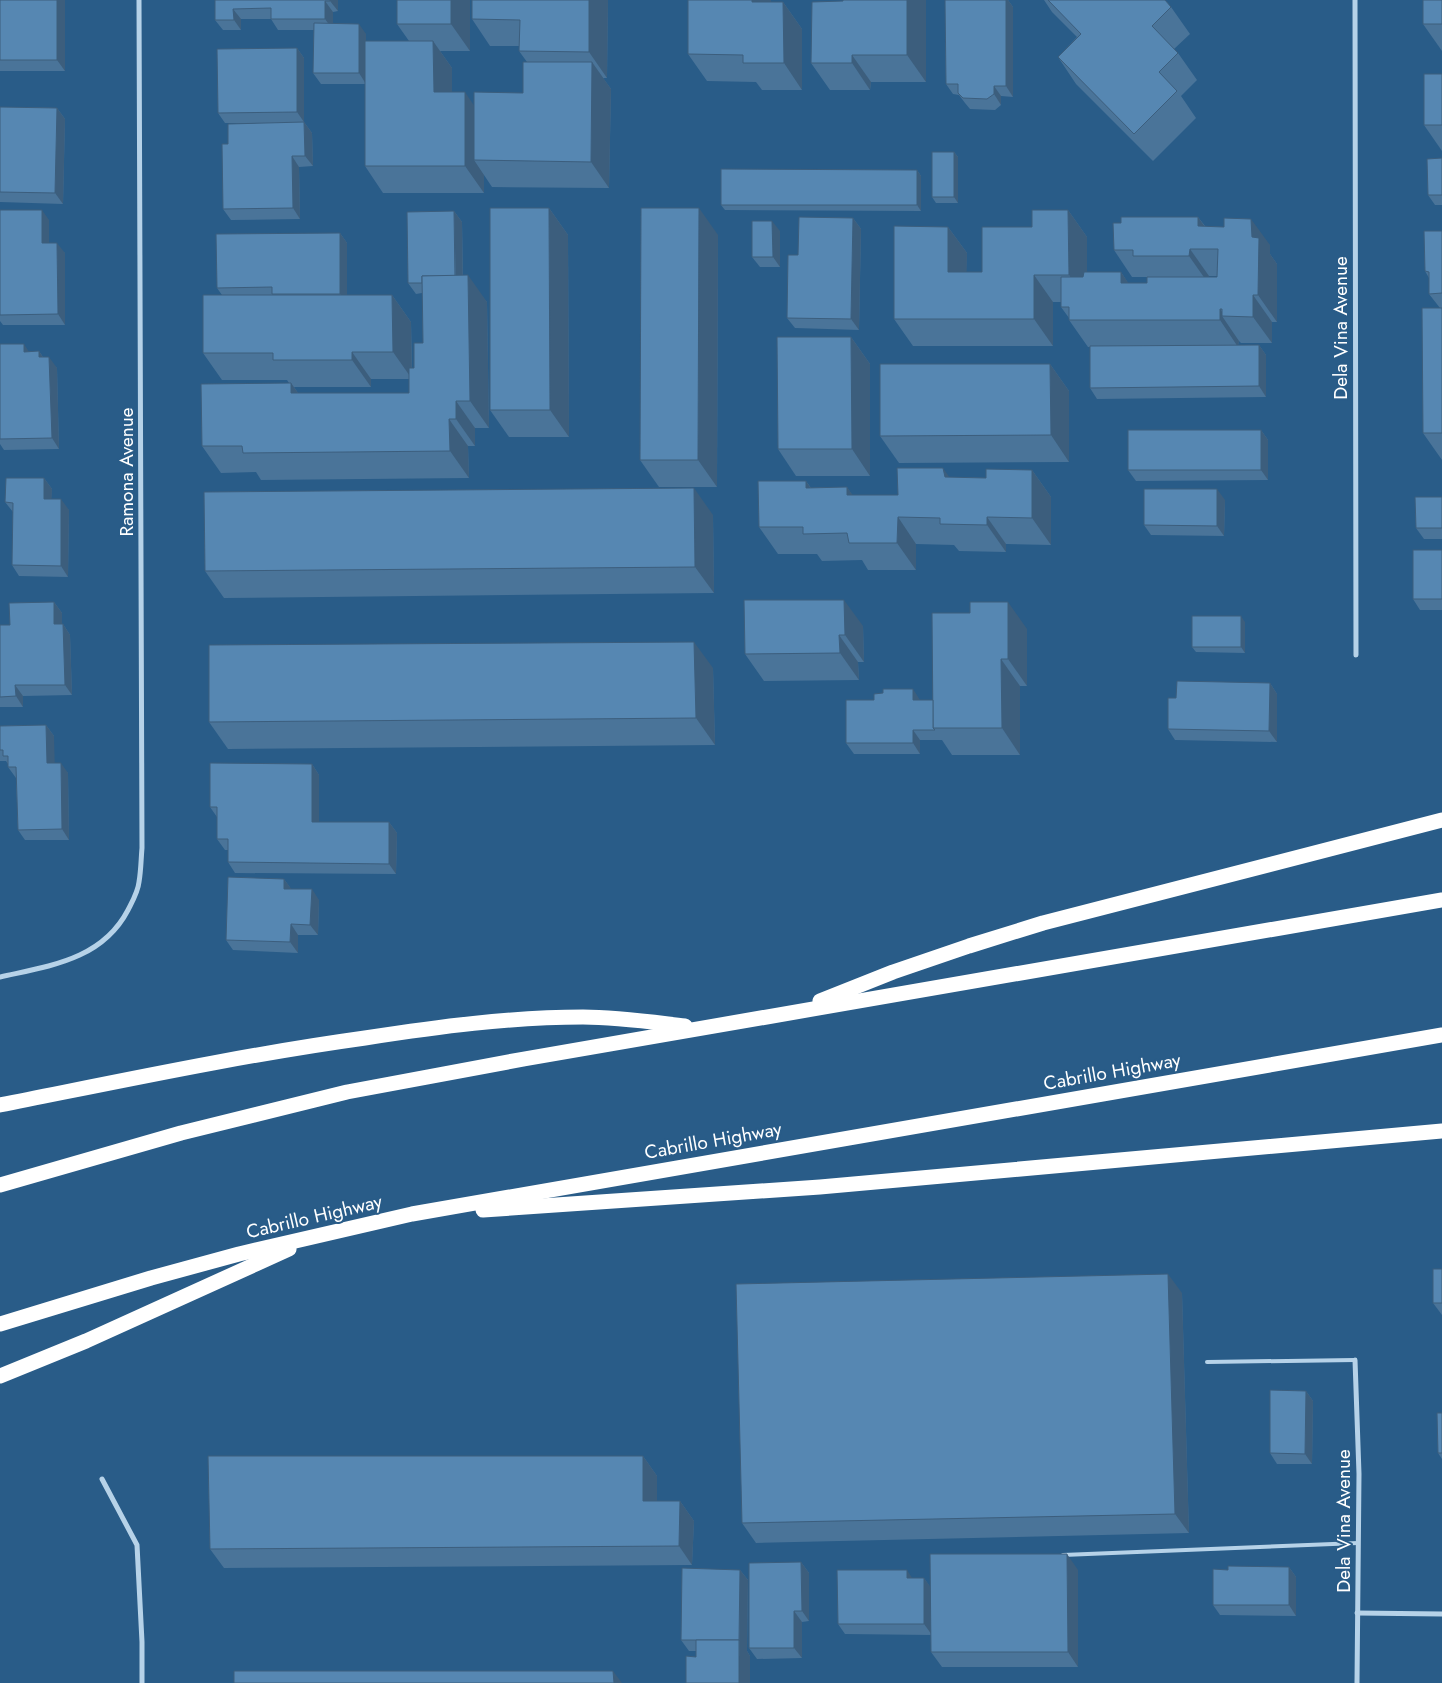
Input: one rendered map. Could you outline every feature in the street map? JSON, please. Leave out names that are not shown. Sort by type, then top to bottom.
[{"type":"highway","points":[[789,1013],[893,972],[1043,923],[1442,820]]},
{"type":"highway","points":[[0,1185],[172,1135],[338,1094],[434,1075],[1442,900]]},
{"type":"highway","points":[[0,1105],[256,1055],[359,1038],[450,1026],[514,1020],[584,1017],[643,1021],[701,1028]]},
{"type":"highway","name":"Cabrillo Highway","points":[[0,1324],[151,1278],[324,1234],[412,1214],[1442,1034]]},
{"type":"highway","points":[[412,1214],[830,1186],[1442,1131]]},
{"type":"highway","points":[[0,1376],[86,1341],[324,1234]]},
{"type":"street","name":"Ramona Avenue","points":[[0,977],[58,964],[76,957],[110,935],[123,920],[132,903],[139,883],[142,848],[139,0]]},
{"type":"street","name":"Dela Vina Avenue","points":[[1355,0],[1356,655]]},
{"type":"street","name":"Dela Vina Avenue","points":[[1354,1360],[1359,1474],[1358,1683]]},
{"type":"street","points":[[102,1478],[137,1545],[142,1683]]},
{"type":"street","points":[[1357,1613],[1442,1614]]},
{"type":"lane","points":[[1208,1362],[1354,1360]]},
{"type":"lane","points":[[1062,1555],[1358,1543]]},
{"type":"building","points":[[0,0],[57,0],[57,60],[0,60]]},
{"type":"building","points":[[215,0],[330,1],[325,1],[325,19],[271,19],[271,8],[233,9],[234,20],[215,20]]},
{"type":"building","points":[[397,0],[451,0],[451,24],[397,24]]},
{"type":"building","points":[[472,0],[589,0],[589,52],[519,51],[520,20],[472,19]]},
{"type":"building","points":[[688,0],[783,2],[784,63],[743,63],[743,55],[688,54]]},
{"type":"building","points":[[907,0],[907,55],[852,55],[852,63],[811,63],[812,2]]},
{"type":"building","points":[[945,0],[1006,0],[1006,86],[994,86],[994,94],[987,99],[963,98],[958,93],[958,84],[946,84]]},
{"type":"building","points":[[1048,0],[1165,0],[1171,7],[1152,26],[1178,53],[1159,72],[1177,91],[1134,134],[1058,57],[1081,34]]},
{"type":"building","points":[[1423,0],[1442,0],[1442,24],[1423,24]]},
{"type":"building","points":[[314,23],[359,24],[359,73],[313,73]]},
{"type":"building","points":[[365,41],[433,41],[434,92],[465,92],[465,166],[365,166]]},
{"type":"building","points":[[297,48],[297,112],[218,113],[217,49]]},
{"type":"building","points":[[523,62],[592,62],[591,162],[474,160],[474,92],[523,93]]},
{"type":"building","points":[[1424,74],[1442,74],[1442,125],[1424,125]]},
{"type":"building","points":[[0,107],[57,108],[55,193],[0,192]]},
{"type":"building","points":[[304,122],[305,156],[292,156],[293,208],[223,209],[222,144],[228,144],[228,124]]},
{"type":"building","points":[[932,152],[954,152],[954,197],[932,197]]},
{"type":"building","points":[[1442,158],[1442,195],[1428,195],[1427,159]]},
{"type":"building","points":[[721,169],[917,170],[917,205],[721,205]]},
{"type":"building","points":[[490,208],[549,208],[550,410],[490,410]]},
{"type":"building","points":[[641,208],[699,208],[698,460],[640,460]]},
{"type":"building","points":[[0,210],[42,210],[42,243],[57,243],[58,314],[0,315]]},
{"type":"building","points":[[1032,210],[1068,210],[1069,275],[1034,275],[1034,319],[894,319],[894,226],[948,227],[948,272],[982,272],[982,227],[1032,227]]},
{"type":"building","points":[[454,211],[455,276],[422,276],[422,283],[408,283],[407,212]]},
{"type":"building","points":[[799,217],[853,218],[851,319],[787,318],[788,255],[798,255]]},
{"type":"building","points":[[1121,217],[1198,217],[1198,226],[1224,227],[1224,218],[1251,219],[1252,237],[1259,238],[1258,295],[1253,295],[1253,317],[1222,316],[1222,309],[1220,309],[1220,320],[1069,320],[1069,307],[1061,307],[1061,277],[1083,277],[1084,272],[1121,272],[1121,283],[1147,283],[1147,277],[1217,277],[1218,249],[1190,249],[1189,256],[1133,256],[1133,250],[1114,250],[1113,223],[1121,223]]},
{"type":"building","points":[[752,221],[772,221],[773,257],[752,257]]},
{"type":"building","points":[[1424,231],[1442,231],[1442,293],[1429,294],[1429,272],[1425,271]]},
{"type":"building","points":[[340,233],[340,294],[272,294],[272,287],[217,288],[216,234]]},
{"type":"building","points":[[468,275],[470,401],[456,401],[456,419],[449,419],[450,451],[243,453],[242,446],[202,446],[201,384],[291,383],[291,393],[409,393],[409,368],[414,368],[414,343],[423,343],[422,276]]},
{"type":"building","points":[[203,295],[392,295],[393,352],[352,352],[352,360],[273,360],[273,353],[203,353]]},
{"type":"building","points":[[1422,308],[1442,308],[1442,433],[1423,433]]},
{"type":"building","points":[[777,337],[851,337],[852,449],[778,449]]},
{"type":"building","points":[[0,344],[24,344],[24,352],[39,351],[39,357],[49,357],[52,438],[0,439]]},
{"type":"building","points":[[1259,345],[1259,386],[1090,388],[1090,346]]},
{"type":"building","points":[[880,364],[1050,364],[1051,435],[880,436]]},
{"type":"building","points":[[1128,430],[1261,430],[1261,470],[1128,470]]},
{"type":"building","points":[[897,468],[943,468],[945,477],[986,478],[986,469],[1032,470],[1032,518],[987,517],[987,525],[940,524],[940,518],[898,517],[897,543],[849,543],[847,533],[803,534],[803,527],[759,527],[758,481],[806,481],[806,488],[847,487],[847,495],[898,495]]},
{"type":"building","points":[[6,478],[44,478],[44,499],[61,499],[61,566],[12,565],[13,503],[5,502]]},
{"type":"building","points":[[694,488],[695,567],[205,571],[204,492]]},
{"type":"building","points":[[1144,489],[1217,489],[1217,526],[1144,525]]},
{"type":"building","points":[[1415,497],[1442,497],[1442,528],[1416,528]]},
{"type":"building","points":[[1413,550],[1442,550],[1442,599],[1413,599]]},
{"type":"building","points":[[744,600],[844,600],[845,635],[839,635],[840,653],[745,654]]},
{"type":"building","points":[[54,602],[54,624],[63,624],[65,685],[15,685],[16,696],[0,697],[0,625],[10,625],[9,603]]},
{"type":"building","points":[[970,602],[1008,602],[1008,659],[1001,659],[1002,728],[933,728],[932,613],[970,613]]},
{"type":"building","points":[[1192,616],[1241,616],[1241,647],[1192,647]]},
{"type":"building","points":[[694,642],[696,718],[209,722],[209,645]]},
{"type":"building","points":[[1177,681],[1270,683],[1269,731],[1168,729],[1168,698],[1176,698]]},
{"type":"building","points":[[883,689],[913,689],[913,700],[933,700],[933,728],[935,730],[913,730],[913,743],[846,743],[846,700],[874,700],[874,694],[883,693]]},
{"type":"building","points":[[46,725],[47,763],[61,763],[62,829],[18,830],[16,767],[8,767],[8,756],[3,756],[3,750],[0,750],[0,726]]},
{"type":"building","points":[[210,763],[312,764],[312,822],[389,822],[389,864],[228,862],[228,839],[217,839],[217,807],[210,807]]},
{"type":"building","points":[[228,877],[284,879],[284,889],[312,889],[310,925],[291,924],[290,942],[226,940]]},
{"type":"building","points":[[1433,1269],[1442,1269],[1442,1303],[1433,1303]]},
{"type":"building","points":[[1168,1274],[1175,1514],[742,1523],[736,1284]]},
{"type":"building","points":[[1270,1390],[1306,1391],[1305,1454],[1270,1453]]},
{"type":"building","points":[[1437,1413],[1442,1413],[1442,1453],[1438,1453]]},
{"type":"building","points":[[208,1456],[643,1456],[643,1501],[680,1501],[679,1546],[210,1549]]},
{"type":"building","points":[[930,1554],[1067,1554],[1068,1652],[931,1652]]},
{"type":"building","points":[[801,1562],[802,1611],[794,1611],[794,1648],[749,1648],[749,1563]]},
{"type":"building","points":[[1228,1566],[1289,1567],[1289,1605],[1213,1605],[1213,1569],[1228,1570]]},
{"type":"building","points":[[682,1568],[740,1570],[739,1641],[681,1640]]},
{"type":"building","points":[[837,1570],[907,1570],[907,1578],[924,1578],[924,1624],[838,1624]]},
{"type":"building","points":[[696,1640],[739,1640],[739,1683],[686,1683],[686,1656],[696,1657]]},
{"type":"building","points":[[234,1671],[613,1671],[614,1683],[234,1683]]}]
